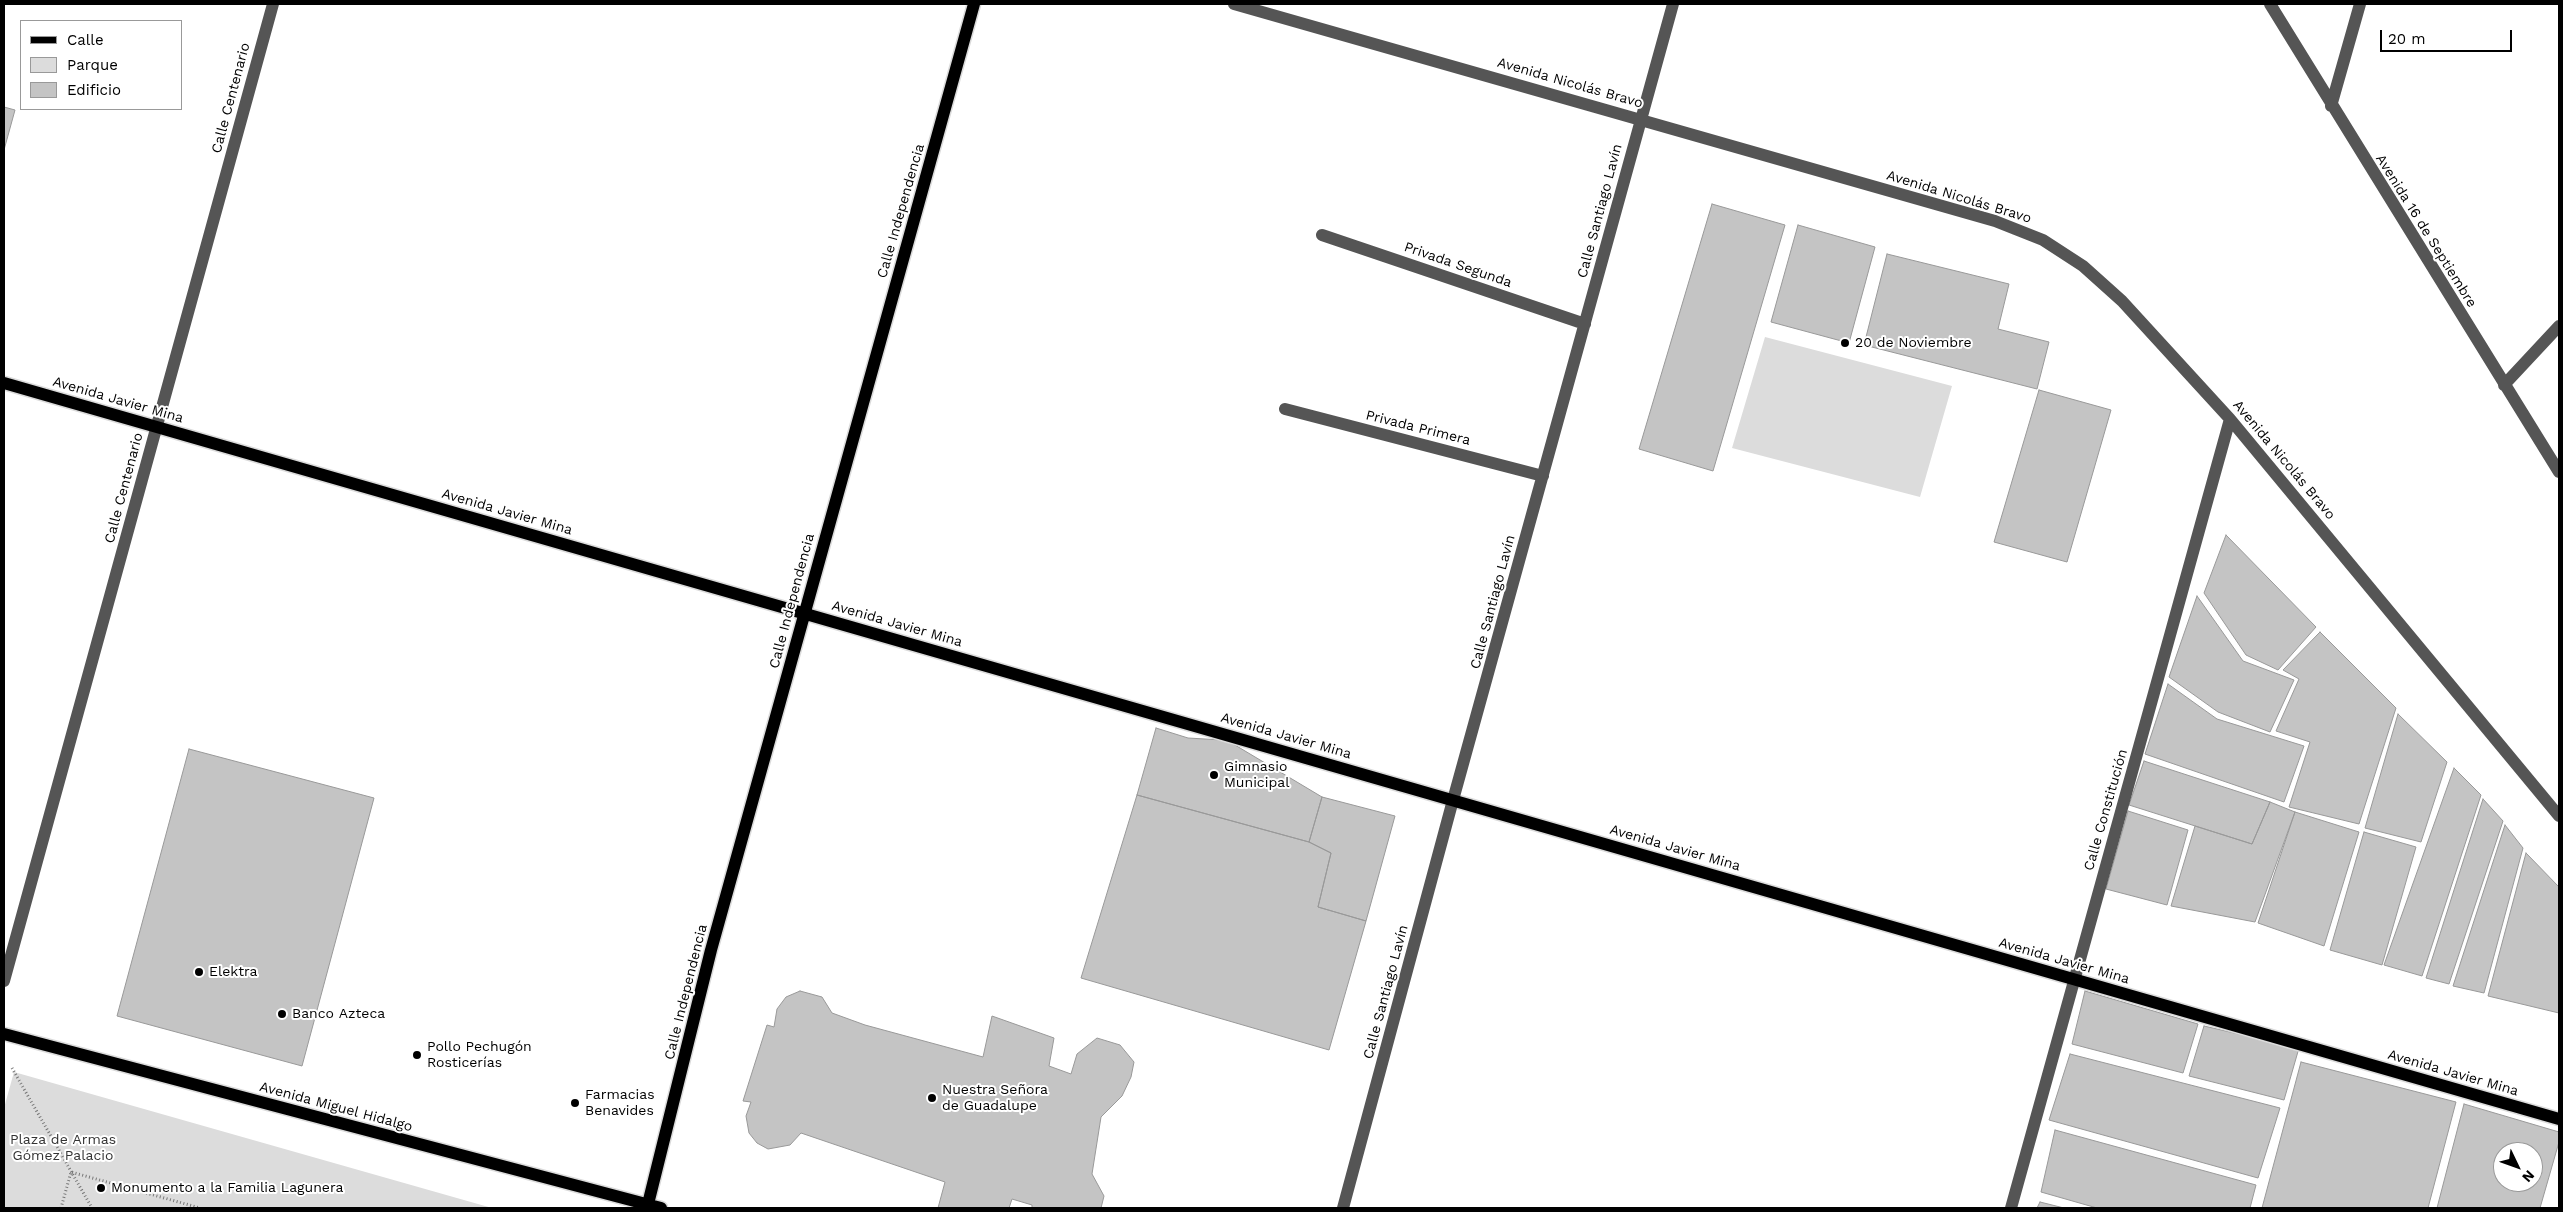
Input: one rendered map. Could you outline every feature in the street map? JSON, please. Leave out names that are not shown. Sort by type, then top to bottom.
[{"type":"main road","name":"Calle Independencia","points":[[648,1206],[712,950],[974,4]]},
{"type":"main road","name":"Avenida Javier Mina","points":[[4,383],[2559,1119]]},
{"type":"main road","name":"Avenida Miguel Hidalgo","points":[[4,1034],[661,1208]]},
{"type":"street","name":"Calle Centenario","points":[[4,981],[272,4]]},
{"type":"street","name":"Avenida Nicolás Bravo","points":[[1234,4],[1995,221],[2042,240],[2083,266],[2122,301],[2230,419],[2559,816]]},
{"type":"street","name":"Calle Santiago Lavín","points":[[1344,1208],[1454,800],[1674,4]]},
{"type":"street","name":"Avenida 16 de Septiembre","points":[[2270,4],[2331,106],[2559,472]]},
{"type":"street","points":[[2331,106],[2360,4]]},
{"type":"street","name":"Privada Segunda","points":[[1322,235],[1585,324]]},
{"type":"street","points":[[2504,385],[2559,326]]},
{"type":"street","name":"Privada Primera","points":[[1285,410],[1543,476]]},
{"type":"street","name":"Calle Constitución","points":[[2011,1208],[2230,419]]},
{"type":"path","points":[[11,1066],[92,1208]]},
{"type":"path","points":[[60,1208],[71,1172]]},
{"type":"path","points":[[71,1172],[200,1208]]},
{"type":"green space","points":[[1765,337],[1952,386],[1920,497],[1732,448]]},
{"type":"green space","name":"Plaza de Armas Gómez Palacio","points":[[14,1072],[492,1208],[4,1208],[4,1108]]},
{"type":"building","points":[[4,107],[15,110],[4,150]]},
{"type":"building","points":[[1712,204],[1785,225],[1713,471],[1639,449]]},
{"type":"building","points":[[1798,225],[1875,247],[1849,343],[1771,322]]},
{"type":"building","points":[[1887,254],[2009,284],[1998,329],[2049,342],[2037,389],[1864,345]]},
{"type":"building","points":[[2039,390],[2111,410],[2067,562],[1994,542]]},
{"type":"building","points":[[2226,535],[2316,627],[2278,670],[2246,655],[2204,593]]},
{"type":"building","points":[[2197,596],[2243,661],[2294,680],[2270,732],[2218,712],[2169,677]]},
{"type":"building","points":[[2320,632],[2396,708],[2359,824],[2289,807],[2310,742],[2276,731],[2299,679],[2283,670]]},
{"type":"building","points":[[2168,684],[2217,719],[2304,746],[2284,802],[2145,754]]},
{"type":"building","points":[[2398,714],[2447,762],[2421,842],[2365,828]]},
{"type":"building","name":"Gimnasio Municipal","points":[[1156,728],[1188,738],[1222,740],[1235,745],[1322,797],[1309,842],[1137,795]]},
{"type":"building","points":[[189,749],[374,798],[302,1066],[117,1016]]},
{"type":"building","points":[[2144,761],[2270,802],[2252,844],[2129,805]]},
{"type":"building","points":[[2454,768],[2481,795],[2422,976],[2384,965]]},
{"type":"building","points":[[1137,795],[1309,842],[1331,853],[1318,907],[1366,921],[1329,1050],[1081,978]]},
{"type":"building","points":[[1322,797],[1395,816],[1366,921],[1318,907],[1331,853],[1309,842]]},
{"type":"building","points":[[2483,799],[2503,821],[2449,984],[2426,978]]},
{"type":"building","points":[[2270,802],[2295,812],[2255,922],[2171,906],[2195,826],[2252,844]]},
{"type":"building","points":[[2128,811],[2188,830],[2167,905],[2106,889]]},
{"type":"building","points":[[2295,812],[2359,832],[2324,946],[2258,923]]},
{"type":"building","points":[[2505,825],[2523,848],[2484,993],[2453,986]]},
{"type":"building","points":[[2364,832],[2416,847],[2382,965],[2330,950]]},
{"type":"building","points":[[2526,853],[2559,887],[2559,1013],[2488,996]]},
{"type":"building","name":"Nuestra Señora de Guadalupe","points":[[800,991],[822,997],[832,1013],[865,1025],[983,1057],[992,1016],[1054,1038],[1049,1066],[1071,1074],[1077,1054],[1097,1038],[1120,1045],[1134,1062],[1131,1077],[1122,1096],[1101,1117],[1092,1174],[1104,1196],[1101,1208],[1032,1208],[1032,1205],[1012,1199],[1009,1208],[938,1208],[945,1182],[801,1133],[790,1145],[768,1149],[757,1143],[749,1133],[746,1116],[751,1102],[743,1101],[767,1025],[774,1027],[777,1009],[786,997]]},
{"type":"building","points":[[2085,991],[2198,1024],[2183,1073],[2072,1044]]},
{"type":"building","points":[[2204,1026],[2299,1048],[2284,1100],[2189,1076]]},
{"type":"building","points":[[2070,1054],[2280,1108],[2258,1178],[2049,1120]]},
{"type":"building","points":[[2301,1062],[2456,1102],[2428,1208],[2262,1208]]},
{"type":"building","points":[[2464,1104],[2559,1132],[2559,1142],[2540,1208],[2437,1208]]},
{"type":"building","points":[[2055,1130],[2256,1185],[2250,1208],[2097,1208],[2041,1192]]},
{"type":"building","points":[[2040,1202],[2064,1208],[2037,1208]]},
{"type":"place","name":"20 de Noviembre","points":[[1845,343]]},
{"type":"place","name":"Gimnasio Municipal","points":[[1214,775]]},
{"type":"place","name":"Elektra","points":[[199,972]]},
{"type":"place","name":"Banco Azteca","points":[[282,1014]]},
{"type":"place","name":"Pollo Pechugón Rosticerías","points":[[417,1055]]},
{"type":"place","name":"Nuestra Señora de Guadalupe","points":[[932,1098]]},
{"type":"place","name":"Farmacias Benavides","points":[[575,1103]]},
{"type":"place","name":"Monumento a la Familia Lagunera","points":[[101,1188]]}]
